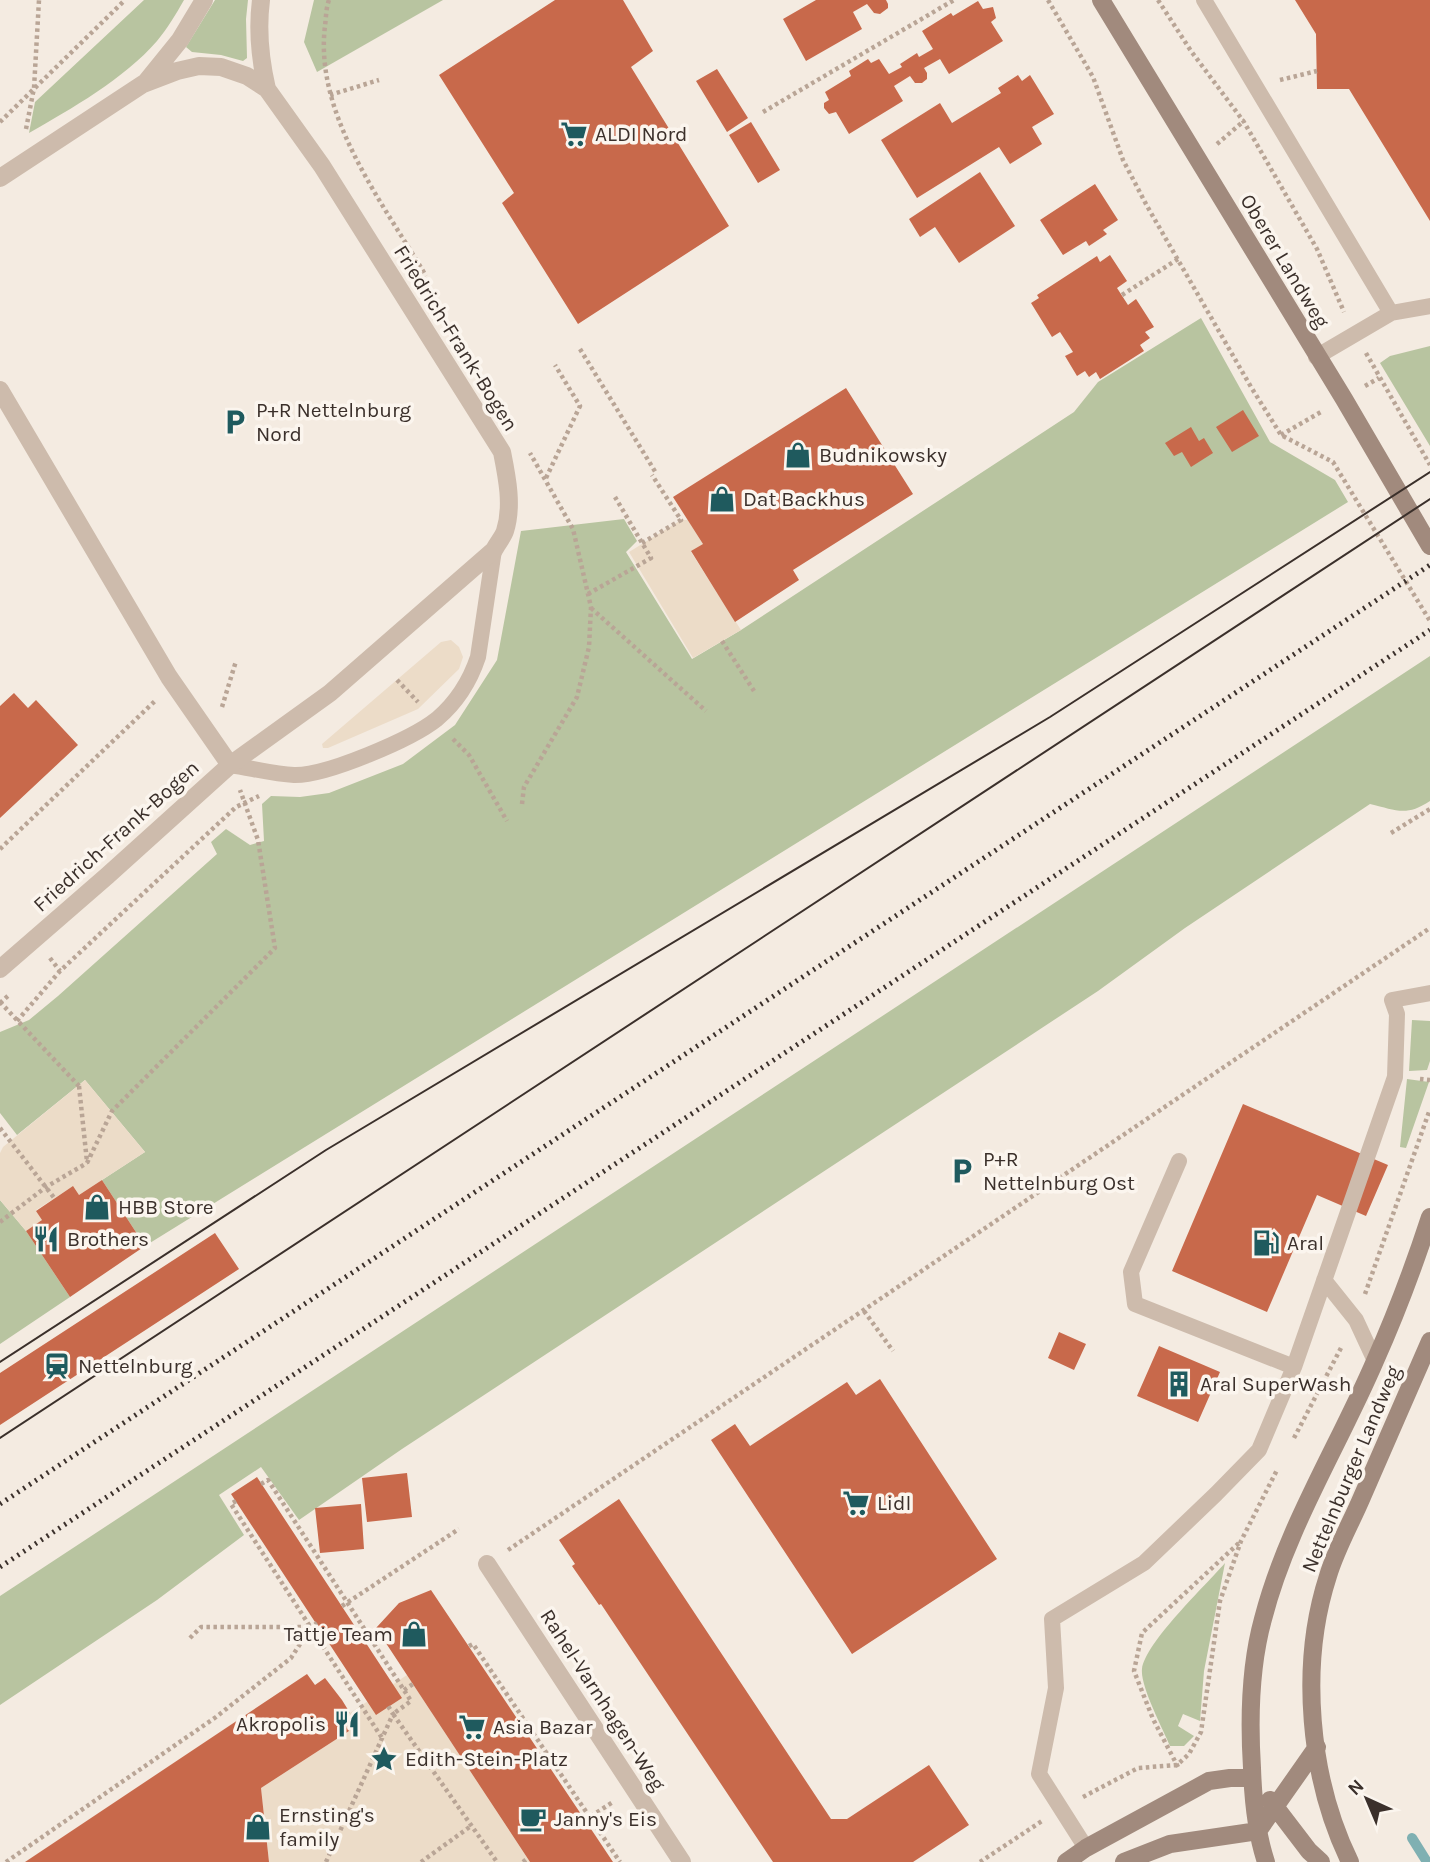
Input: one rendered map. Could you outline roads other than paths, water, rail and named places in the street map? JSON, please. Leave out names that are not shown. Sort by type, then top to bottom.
[{"type":"main road","name":"Oberer Landweg","points":[[1101,0],[1344,399],[1430,546]]},
{"type":"main road","name":"Nettelnburger Landweg","points":[[1266,1862],[1258,1831],[1252,1778],[1251,1723],[1262,1621],[1296,1528],[1375,1361],[1430,1217]]},
{"type":"main road","name":"Nettelnburger Landweg","points":[[1350,1862],[1331,1818],[1312,1714],[1311,1672],[1316,1628],[1328,1576],[1430,1341]]},
{"type":"main road","points":[[1124,1862],[1170,1844],[1258,1831],[1317,1746]]},
{"type":"main road","points":[[1066,1862],[1086,1848],[1209,1781],[1230,1777],[1252,1778],[1309,1851],[1321,1862]]},
{"type":"street","name":"Friedrich-Frank-Bogen","points":[[143,84],[180,40],[204,0]]},
{"type":"street","name":"Friedrich-Frank-Bogen","points":[[261,0],[259,55],[267,89]]},
{"type":"street","name":"Friedrich-Frank-Bogen","points":[[0,178],[143,84],[177,71],[211,66],[247,76],[267,89],[322,166],[502,452],[508,484],[505,532],[494,550],[330,693],[230,765],[0,969]]},
{"type":"street","name":"Friedrich-Frank-Bogen","points":[[0,390],[174,684],[230,765]]},
{"type":"street","name":"Rahel-Varnhagen-Weg","points":[[487,1564],[682,1862]]},
{"type":"lane","points":[[1204,0],[1391,313]]},
{"type":"lane","points":[[1316,357],[1391,313],[1430,306]]},
{"type":"lane","points":[[230,765],[295,775],[317,772],[344,765],[381,750],[436,720],[466,686],[476,664],[494,550]]},
{"type":"lane","points":[[1086,1848],[1039,1774],[1056,1688],[1052,1619],[1144,1563],[1259,1450],[1294,1367],[1395,1077],[1397,1014],[1392,1000],[1430,993]]},
{"type":"lane","points":[[1179,1161],[1132,1272],[1135,1304],[1294,1367]]},
{"type":"lane","points":[[1324,1280],[1356,1320],[1375,1361]]},
{"type":"waterway","points":[[1412,1838],[1427,1862]]},
{"type":"tram line","points":[[0,1362],[326,1150],[1050,717],[1430,472]]},
{"type":"tram line","points":[[0,1438],[1430,499]]},
{"type":"railway","points":[[0,1504],[1430,565]]},
{"type":"railway","points":[[0,1567],[1430,630]]},
{"type":"place","name":"ALDI Nord","points":[[574,134]]},
{"type":"place","name":"P+R Nettelnburg Nord","points":[[235,422]]},
{"type":"place","name":"Budnikowsky","points":[[798,455]]},
{"type":"place","name":"Dat Backhus","points":[[722,499]]},
{"type":"place","name":"P+R Nettelnburg Ost","points":[[962,1171]]},
{"type":"place","name":"HBB Store","points":[[97,1207]]},
{"type":"place","name":"Brothers","points":[[46,1239]]},
{"type":"place","name":"Aral","points":[[1266,1243]]},
{"type":"place","name":"Nettelnburg","points":[[57,1366]]},
{"type":"place","name":"Aral SuperWash","points":[[1179,1384]]},
{"type":"place","name":"Lidl","points":[[856,1503]]},
{"type":"place","name":"Tattje Team","points":[[414,1634]]},
{"type":"place","name":"Akropolis","points":[[347,1724]]},
{"type":"place","name":"Asia Bazar","points":[[472,1727]]},
{"type":"place","name":"Edith-Stein-Platz","points":[[384,1759]]},
{"type":"place","name":"Janny's Eis","points":[[533,1819]]},
{"type":"place","name":"Ernsting's family","points":[[258,1827]]}]
